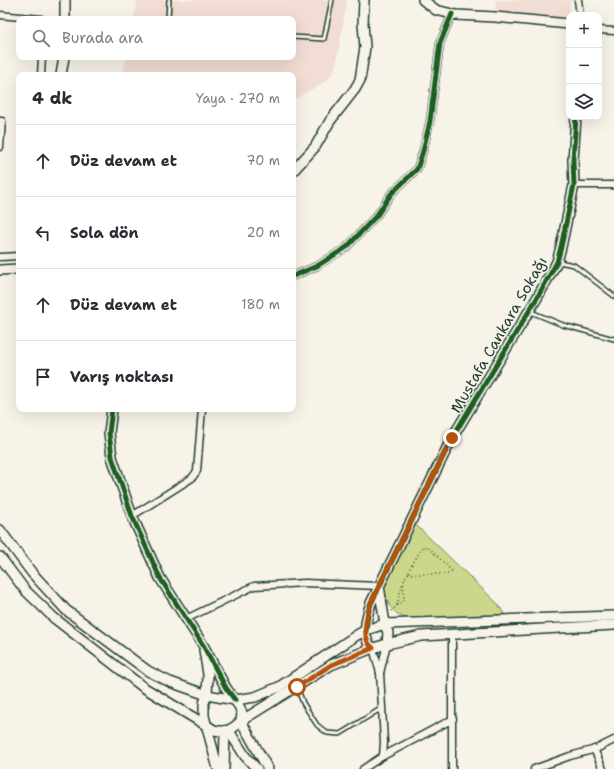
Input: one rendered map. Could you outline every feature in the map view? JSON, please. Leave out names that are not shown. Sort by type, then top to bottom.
[{"type":"street","points":[[65,0],[65,16]]},
{"type":"street","points":[[296,168],[315,147],[330,121],[360,80],[365,47],[363,24],[364,0]]},
{"type":"street","points":[[423,0],[436,10],[452,14],[566,24]]},
{"type":"street","points":[[578,0],[580,12]]},
{"type":"street","points":[[296,275],[317,266],[347,247],[377,215],[391,194],[416,169],[423,151],[430,121],[440,42],[452,14]]},
{"type":"street","points":[[0,15],[16,17]]},
{"type":"street","points":[[602,30],[614,31]]},
{"type":"street","points":[[41,72],[42,60]]},
{"type":"street","points":[[62,72],[64,60]]},
{"type":"street","points":[[0,120],[2,121],[0,148]]},
{"type":"street","name":"Mustafa Cankara Sokağı","points":[[366,630],[368,612],[379,586],[452,438],[557,262],[574,185],[573,160],[576,120]]},
{"type":"street","points":[[574,185],[614,185]]},
{"type":"street","points":[[0,257],[16,256]]},
{"type":"street","points":[[0,270],[16,269]]},
{"type":"street","points":[[112,412],[109,433],[112,457],[132,516],[160,578],[203,645],[226,688],[241,709],[241,721],[268,769]]},
{"type":"street","points":[[132,516],[192,478],[197,471],[202,412]]},
{"type":"street","points":[[0,530],[32,574],[66,610],[148,671],[170,682],[207,696],[234,700],[255,697],[278,687],[366,630],[385,624],[614,616]]},
{"type":"street","points":[[0,557],[25,590],[54,618],[143,687],[214,730],[227,731],[331,665],[387,644],[421,636],[614,625]]},
{"type":"street","points":[[186,619],[254,586],[305,583],[379,586],[383,603],[385,624],[388,633],[380,674]]},
{"type":"street","points":[[383,603],[390,613],[402,623]]},
{"type":"street","points":[[366,630],[366,641],[373,648],[380,674],[384,742],[383,756]]},
{"type":"street","points":[[452,634],[452,769]]},
{"type":"street","points":[[203,645],[208,674],[207,696],[204,703],[204,712],[218,769]]},
{"type":"street","points":[[363,769],[383,756],[453,719]]},
{"type":"street","points":[[224,769],[227,731]]},
{"type":"street","points":[[227,731],[245,756],[257,769]]},
{"type":"street","points":[[534,769],[594,749],[614,740]]},
{"type":"street","points":[[594,749],[603,769]]},
{"type":"lane","points":[[168,16],[169,0]]},
{"type":"lane","points":[[296,37],[324,39],[332,0]]},
{"type":"lane","points":[[557,262],[574,265],[614,296]]},
{"type":"lane","points":[[529,311],[563,326],[614,339]]},
{"type":"lane","points":[[297,687],[303,703],[317,725],[327,733],[340,734],[382,708]]},
{"type":"path","points":[[396,606],[406,575],[409,573],[409,570],[423,546],[430,549],[453,572],[451,574],[409,573]]},
{"type":"path","points":[[390,613],[404,600],[404,580]]},
{"type":"shaded area","points":[[137,0],[347,0],[336,65],[333,73],[325,82],[296,98],[296,72],[122,72],[126,60],[296,60],[296,16],[134,16]]},
{"type":"shaded area","points":[[496,0],[570,0],[570,12],[566,12],[566,18],[495,13]]},
{"type":"green space","points":[[415,524],[498,604],[506,617],[410,619],[405,618],[395,612],[386,599],[384,589]]},
{"type":"cycle path","points":[[296,275],[317,266],[347,247],[377,215],[391,194],[417,169],[430,121],[440,43],[452,14]]},
{"type":"cycle path","points":[[366,630],[371,603],[452,438],[537,298],[557,262],[574,185],[573,160],[576,120]]},
{"type":"cycle path","points":[[112,412],[109,433],[112,457],[132,516],[160,578],[203,645],[226,688],[235,700]]},
{"type":"route","points":[[297,687],[331,665],[373,648],[367,643],[365,635],[368,612],[371,603],[452,438]]}]
